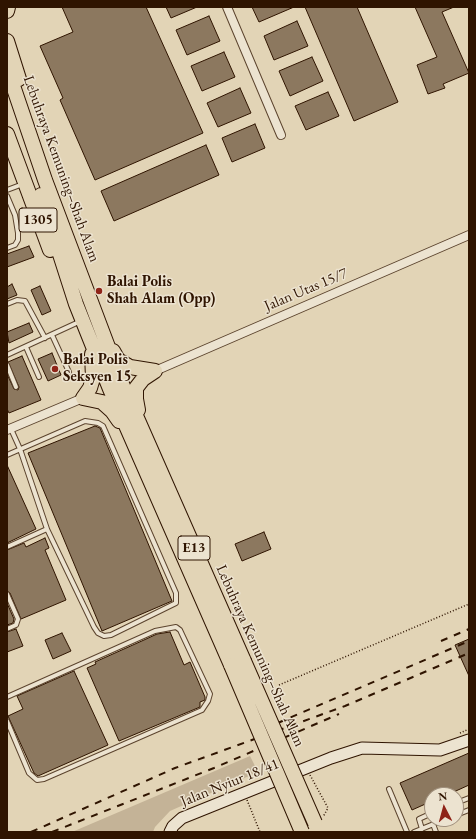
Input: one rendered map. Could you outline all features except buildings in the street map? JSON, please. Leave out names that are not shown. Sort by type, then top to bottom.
[{"type":"highway","points":[[7,41],[67,216],[88,292]]},
{"type":"highway","name":"Lebuhraya Kemuning–Shah Alam","points":[[7,68],[35,182]]},
{"type":"highway","name":"Lebuhraya Kemuning–Shah Alam","points":[[7,94],[35,182],[88,292],[122,384],[137,436]]},
{"type":"highway","name":"1305","points":[[7,134],[35,182],[45,237],[76,304]]},
{"type":"highway","name":"Lebuhraya Kemuning–Shah Alam","points":[[76,304],[90,338],[137,436],[237,663],[302,832]]},
{"type":"highway","points":[[90,338],[93,378],[90,388],[83,398],[102,402],[137,436]]},
{"type":"highway","points":[[106,340],[118,360],[130,367],[155,371]]},
{"type":"highway","points":[[137,436],[136,388],[143,379],[155,371]]},
{"type":"highway","name":"Lebuhraya Kemuning–Shah Alam","points":[[237,663],[319,825]]},
{"type":"street","points":[[227,7],[281,135]]},
{"type":"street","name":"Jalan Utas 15/7","points":[[155,371],[469,235]]},
{"type":"street","points":[[9,430],[83,398]]},
{"type":"street","name":"Jalan Nyiur 18/41","points":[[170,832],[173,826],[182,818],[307,768],[362,748],[440,750],[469,740]]},
{"type":"lane","points":[[7,190],[35,182]]},
{"type":"lane","points":[[7,196],[15,215],[18,233],[18,240],[15,245],[7,248]]},
{"type":"lane","points":[[7,304],[17,300],[25,301],[45,338]]},
{"type":"lane","points":[[7,355],[83,321]]},
{"type":"lane","points":[[52,335],[69,372]]},
{"type":"lane","points":[[26,347],[39,377]]},
{"type":"lane","points":[[7,365],[16,387]]},
{"type":"lane","points":[[7,455],[20,449],[85,421],[98,423],[103,426],[176,593],[176,603],[111,635],[104,636],[98,633],[48,529],[20,449],[9,430]]},
{"type":"lane","points":[[7,547],[48,529]]},
{"type":"lane","points":[[7,594],[18,619],[16,624],[7,628]]},
{"type":"lane","points":[[7,697],[155,631],[176,626],[180,630],[210,694],[208,701],[202,710],[44,779],[37,780],[29,773],[7,721]]},
{"type":"lane","points":[[389,789],[407,832]]},
{"type":"lane","points":[[422,829],[420,819],[424,817]]},
{"type":"lane","points":[[414,832],[426,827]]},
{"type":"path","points":[[279,685],[469,604]]},
{"type":"path","points":[[307,768],[328,808],[319,825]]},
{"type":"path","points":[[244,793],[260,832]]},
{"type":"shaded area","points":[[250,756],[258,772],[170,811],[155,827],[153,832],[72,832]]},
{"type":"railway","points":[[441,641],[469,629]]},
{"type":"railway","points":[[252,734],[469,641]]},
{"type":"railway","points":[[31,832],[175,768],[345,706],[469,653]]},
{"type":"railway","points":[[52,832],[214,768],[339,714]]},
{"type":"place","name":"Balai Polis Shah Alam (Opp)","points":[[99,291]]},
{"type":"place","name":"Balai Polis Seksyen 15","points":[[55,369]]}]
